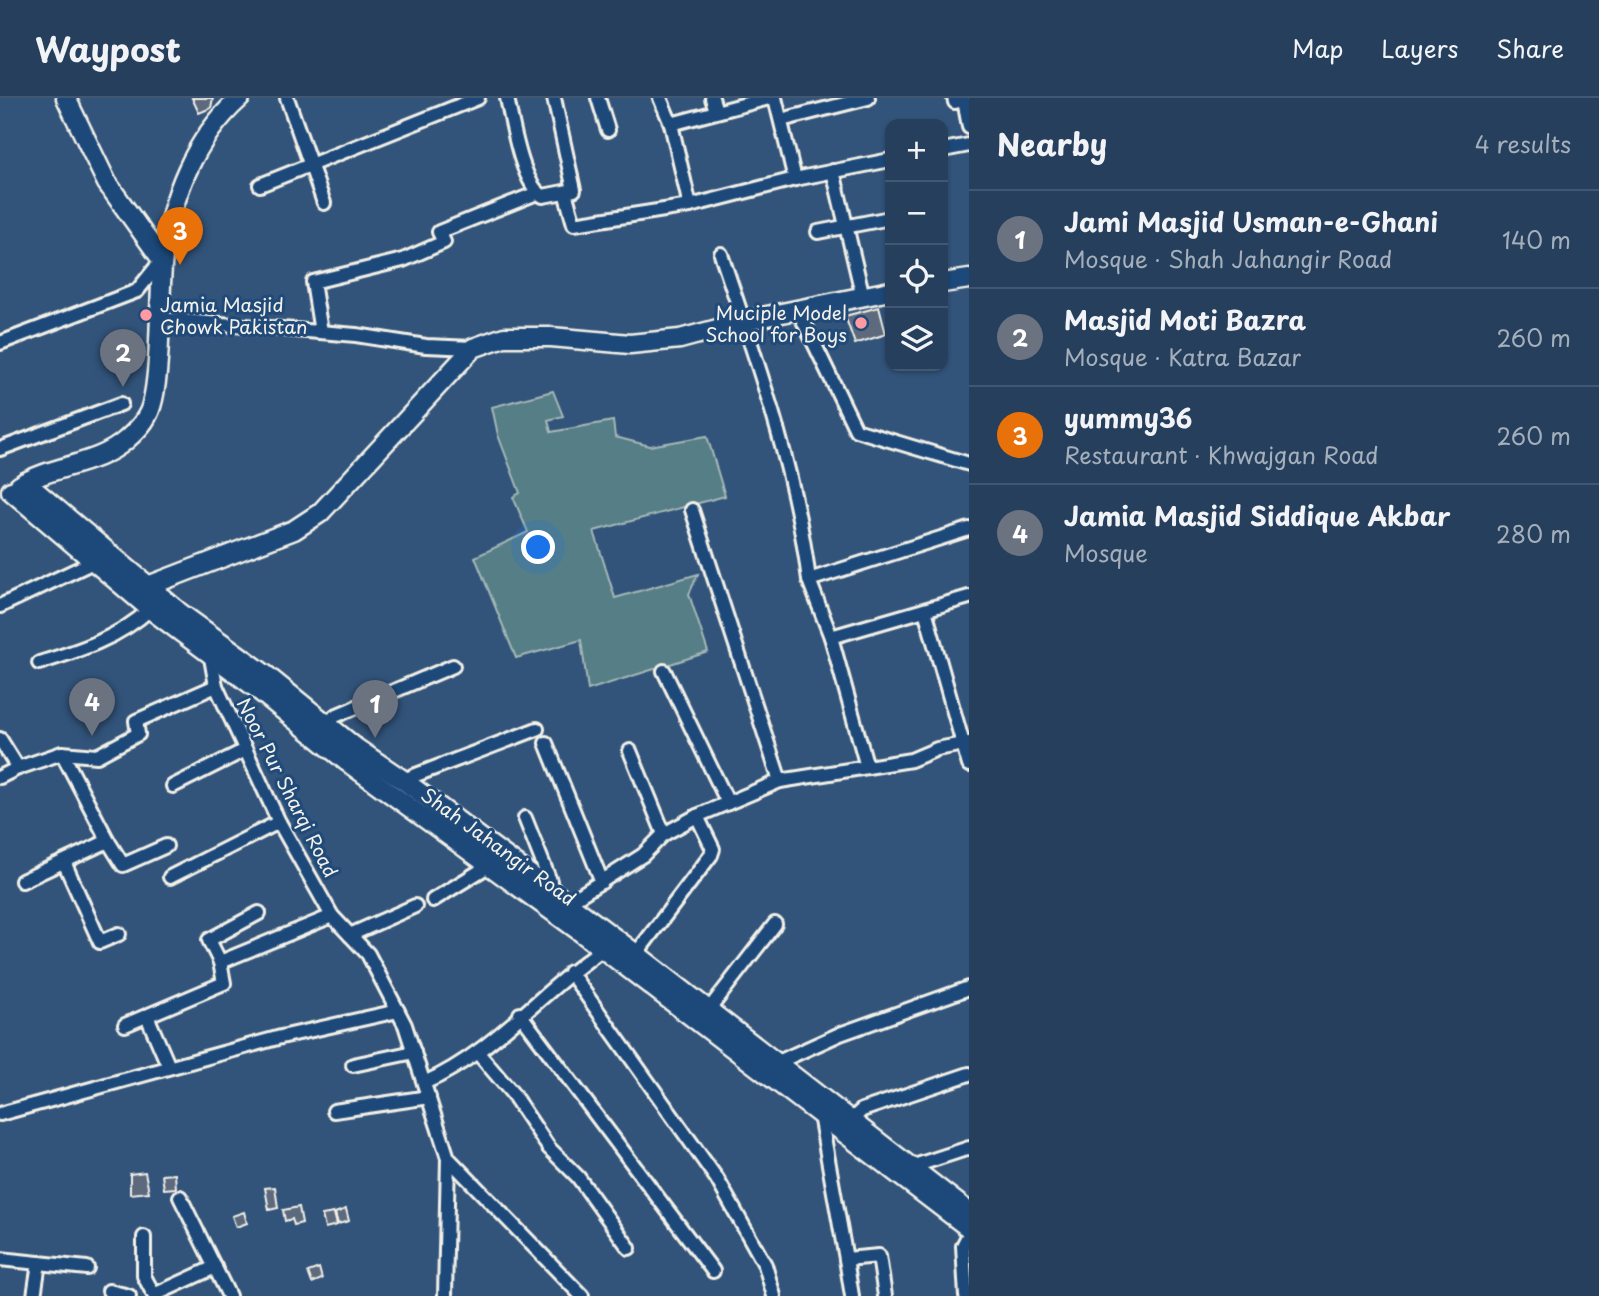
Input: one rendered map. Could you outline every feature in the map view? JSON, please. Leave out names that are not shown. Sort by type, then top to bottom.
[{"type":"street","points":[[66,98],[107,183],[162,260]]},
{"type":"street","points":[[9,488],[103,453],[125,441],[148,415],[160,319],[162,260],[181,182],[209,130],[240,98]]},
{"type":"street","points":[[287,98],[324,203]]},
{"type":"street","points":[[260,185],[478,98]]},
{"type":"street","points":[[507,98],[523,163],[537,193],[543,197],[574,190],[554,98]]},
{"type":"street","points":[[598,98],[608,130]]},
{"type":"street","points":[[660,98],[671,124],[690,206]]},
{"type":"street","points":[[712,98],[716,111]]},
{"type":"street","points":[[671,124],[748,101],[769,98]]},
{"type":"street","points":[[775,98],[795,179]]},
{"type":"street","points":[[780,120],[868,98]]},
{"type":"street","points":[[954,98],[955,102],[964,100],[969,127]]},
{"type":"street","points":[[948,149],[969,145]]},
{"type":"street","points":[[565,192],[574,224],[690,206],[795,179],[885,161]]},
{"type":"street","points":[[833,171],[863,297]]},
{"type":"street","points":[[321,332],[313,282],[403,260],[444,242],[439,232],[537,193]]},
{"type":"street","points":[[818,232],[885,219]]},
{"type":"street","points":[[721,254],[786,453],[802,524],[809,580],[831,637],[867,766]]},
{"type":"street","points":[[0,343],[137,292],[162,260]]},
{"type":"street","points":[[948,282],[969,279]]},
{"type":"street","points":[[160,319],[321,332],[426,346],[473,348],[504,337],[551,337],[630,344],[680,339],[885,292]]},
{"type":"street","points":[[798,310],[856,430],[969,464]]},
{"type":"street","points":[[148,586],[293,530],[320,513],[473,348]]},
{"type":"street","points":[[0,449],[121,404]]},
{"type":"street","name":"Shah Jahangir Road","points":[[9,488],[150,609],[213,646],[327,724],[636,954],[707,1012],[969,1212]]},
{"type":"street","name":"Shah Jahangir Road","points":[[9,488],[148,586],[346,761],[603,949],[969,1228]]},
{"type":"street","points":[[692,510],[779,780]]},
{"type":"street","points":[[809,580],[969,529]]},
{"type":"street","points":[[0,606],[93,562]]},
{"type":"street","points":[[831,637],[969,597]]},
{"type":"street","points":[[39,663],[109,637],[136,622],[150,609]]},
{"type":"street","points":[[925,610],[965,743],[969,765]]},
{"type":"street","name":"Noor Pur Sharqi Road","points":[[213,646],[216,687],[279,822],[332,916],[368,954],[398,1011],[448,1158]]},
{"type":"street","points":[[327,724],[335,716],[453,666]]},
{"type":"street","points":[[664,671],[728,803]]},
{"type":"street","points":[[0,777],[62,752],[97,756],[138,734],[136,721],[216,687]]},
{"type":"street","points":[[403,780],[537,729]]},
{"type":"street","points":[[0,739],[18,768]]},
{"type":"street","points":[[546,743],[602,882]]},
{"type":"street","points":[[566,904],[643,855],[664,834],[696,816],[779,780],[911,760],[937,748],[965,743]]},
{"type":"street","points":[[173,786],[245,750]]},
{"type":"street","points":[[630,751],[664,834]]},
{"type":"street","points":[[62,752],[123,865],[166,846]]},
{"type":"street","points":[[636,954],[711,855],[713,849],[696,816]]},
{"type":"street","points":[[524,818],[550,881],[549,889]]},
{"type":"street","points":[[170,877],[279,822]]},
{"type":"street","points":[[22,881],[108,841]]},
{"type":"street","points":[[64,862],[100,942],[119,934]]},
{"type":"street","points":[[433,900],[490,865]]},
{"type":"street","points":[[350,935],[415,906]]},
{"type":"street","points":[[125,1025],[224,983],[220,962],[210,944],[211,937],[259,912]]},
{"type":"street","points":[[220,962],[332,916]]},
{"type":"street","points":[[707,1012],[775,924]]},
{"type":"street","points":[[424,1083],[452,1071],[478,1053],[570,972],[603,949]]},
{"type":"street","points":[[570,972],[717,1179],[765,1265],[775,1296]]},
{"type":"street","points":[[776,1063],[840,1034],[969,988]]},
{"type":"street","points":[[0,1114],[281,1037],[398,1011]]},
{"type":"street","points":[[520,1014],[713,1271]]},
{"type":"street","points":[[147,1016],[169,1068]]},
{"type":"street","points":[[353,1065],[414,1052]]},
{"type":"street","points":[[478,1053],[512,1093],[549,1148],[578,1177],[629,1248]]},
{"type":"street","points":[[851,1120],[862,1110],[969,1074]]},
{"type":"street","points":[[334,1111],[429,1097]]},
{"type":"street","points":[[820,1115],[852,1296]]},
{"type":"street","points":[[911,1167],[969,1148]]},
{"type":"street","points":[[445,1296],[448,1158]]},
{"type":"street","points":[[448,1158],[582,1296]]},
{"type":"street","points":[[180,1197],[229,1296]]},
{"type":"street","points":[[966,1296],[963,1245],[969,1234]]},
{"type":"street","points":[[144,1237],[144,1276],[153,1296],[215,1267]]},
{"type":"street","points":[[846,1259],[879,1256],[885,1296]]},
{"type":"street","points":[[0,1259],[87,1268]]},
{"type":"street","points":[[34,1296],[39,1263]]},
{"type":"street","points":[[109,1291],[129,1296]]},
{"type":"green space","points":[[553,391],[563,416],[548,420],[551,432],[613,421],[615,437],[650,446],[707,436],[725,496],[594,531],[615,598],[698,574],[689,594],[708,652],[588,690],[581,640],[516,658],[475,557],[528,532],[513,497],[520,493],[498,435],[492,407]]},
{"type":"building","points":[[192,98],[213,98],[211,108],[199,113]]},
{"type":"building","points":[[879,307],[885,334],[855,344],[845,316]]},
{"type":"building","points":[[145,1172],[149,1192],[130,1194],[130,1174]]},
{"type":"building","points":[[175,1174],[176,1188],[164,1189],[162,1175]]},
{"type":"building","points":[[275,1187],[278,1208],[269,1210],[265,1188]]},
{"type":"building","points":[[299,1207],[302,1223],[294,1225],[292,1219],[285,1221],[283,1210]]},
{"type":"building","points":[[346,1209],[349,1221],[338,1224],[335,1213]]},
{"type":"building","points":[[244,1212],[247,1223],[236,1227],[232,1216]]},
{"type":"building","points":[[334,1213],[337,1225],[325,1228],[322,1215]]},
{"type":"building","points":[[319,1268],[322,1279],[312,1283],[308,1272]]},
{"type":"place","name":"yummy36","points":[[180,265]]},
{"type":"place","name":"Jamia Masjid Chowk Pakistan","points":[[146,315]]},
{"type":"place","name":"Muciple Model School for Boys","points":[[861,323]]},
{"type":"place","name":"Masjid Moti Bazra","points":[[123,387]]},
{"type":"place","name":"Jamia Masjid Siddique Akbar","points":[[92,736]]},
{"type":"place","name":"Jami Masjid Usman-e-Ghani","points":[[375,738]]}]
